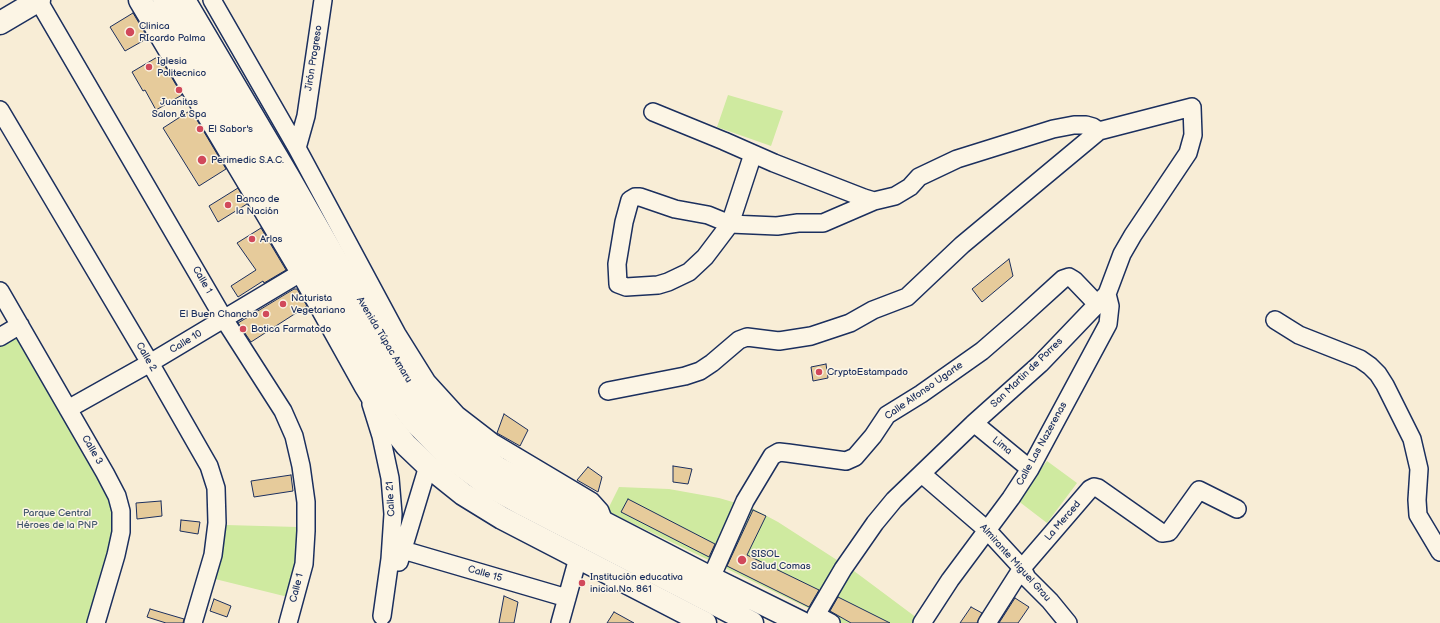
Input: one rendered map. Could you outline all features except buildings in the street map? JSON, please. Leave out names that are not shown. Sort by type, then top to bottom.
[{"type":"main road","points":[[0,22],[38,0]]},
{"type":"main road","points":[[140,0],[302,272],[365,385],[387,421],[406,445],[428,466],[463,494],[502,518],[705,623]]},
{"type":"main road","name":"Avenida Túpac Amaru","points":[[164,0],[385,383],[414,421],[447,455],[486,484],[531,509],[752,623]]},
{"type":"main road","name":"Avenida Túpac Amaru","points":[[184,0],[288,176],[400,372],[428,407],[459,439],[498,468],[711,578],[816,620]]},
{"type":"street","name":"Calle 1","points":[[38,0],[224,319],[283,411],[294,436],[301,466],[306,502],[306,531],[304,564],[288,623]]},
{"type":"street","points":[[212,0],[297,148],[397,334],[427,382],[457,415],[492,442],[526,464],[591,501],[600,510],[605,524]]},
{"type":"street","name":"Jirón Progreso","points":[[297,148],[306,116],[323,0]]},
{"type":"street","name":"San Martin de Porres","points":[[816,620],[843,569],[875,523],[894,500],[974,423],[1040,364],[1102,299],[1129,241],[1188,153],[1193,135],[1192,107],[1099,132]]},
{"type":"street","name":"Calle 2","points":[[0,110],[209,466],[216,488],[217,524],[213,555],[193,623]]},
{"type":"street","points":[[653,112],[754,154],[874,201]]},
{"type":"street","points":[[284,126],[306,116]]},
{"type":"street","points":[[608,391],[684,376],[700,371],[712,363],[739,340],[747,337],[779,341],[811,336],[850,323],[873,310],[907,297],[962,245],[1099,132],[1093,127],[1086,125],[1074,125],[1053,129],[957,160],[919,177],[910,186],[895,196],[874,201],[823,223],[798,223],[777,226],[730,224],[708,214],[675,209],[640,197],[635,197],[630,200],[624,222],[616,264],[618,284],[626,287],[658,285],[668,282],[689,272],[705,257],[730,224],[754,154]]},
{"type":"street","name":"Calle 10","points":[[68,409],[150,364],[302,272]]},
{"type":"street","name":"Calle Alfonso Ugarte","points":[[711,578],[745,501],[772,456],[779,452],[783,452],[846,461],[855,458],[873,436],[887,415],[921,394],[982,350],[1020,318],[1063,278],[1069,277],[1102,299]]},
{"type":"street","name":"Calle 3","points":[[0,291],[105,473],[116,496],[121,511],[121,532],[116,556],[96,623]]},
{"type":"street","name":"Calle Las Nazerenas","points":[[922,623],[950,580],[1030,469],[1108,324],[1110,306],[1102,299]]},
{"type":"street","points":[[1275,320],[1299,335],[1360,359],[1378,374],[1412,439],[1419,469],[1417,500],[1418,515],[1440,551]]},
{"type":"street","points":[[0,337],[20,325]]},
{"type":"street","name":"Calle 21","points":[[365,385],[381,436],[390,478],[393,514],[390,559],[381,620]]},
{"type":"street","name":"Lima","points":[[974,423],[1030,469]]},
{"type":"street","name":"Calle 21","points":[[381,620],[428,466]]},
{"type":"street","name":"Almirante Miguel Grau","points":[[922,474],[987,530],[1022,568],[1027,578],[1050,601],[1068,623]]},
{"type":"street","name":"La Merced","points":[[987,623],[1022,568],[1090,489],[1094,487],[1098,488],[1162,533],[1169,532],[1199,490],[1237,509]]},
{"type":"street","name":"Calle 15","points":[[403,550],[567,598]]},
{"type":"street","points":[[560,623],[578,558]]},
{"type":"green space","points":[[728,95],[783,111],[771,146],[717,127]]},
{"type":"green space","name":"Parque Central Héroes de la PNP","points":[[18,333],[99,474],[115,510],[111,550],[87,623],[0,623],[0,343]]},
{"type":"green space","points":[[1047,461],[1077,483],[1047,523],[1017,500]]},
{"type":"green space","points":[[619,487],[669,489],[719,498],[750,507],[778,522],[854,571],[917,618],[914,623],[839,623],[607,511]]},
{"type":"green space","points":[[226,525],[298,527],[295,570],[288,597],[215,579],[222,554]]},
{"type":"place","name":"Clinica RIcardo Palma","points":[[130,32]]},
{"type":"place","name":"Iglesia Politecnico","points":[[149,67]]},
{"type":"place","name":"Juanitas Salon & Spa","points":[[179,90]]},
{"type":"place","name":"El Sabor's","points":[[200,129]]},
{"type":"place","name":"Perimedic S.A.C.","points":[[202,160]]},
{"type":"place","name":"Banco de la Nación","points":[[228,205]]},
{"type":"place","name":"Arlos","points":[[252,239]]},
{"type":"place","name":"Naturista Vegetariano","points":[[283,304]]},
{"type":"place","name":"El Buen Chancho","points":[[266,314]]},
{"type":"place","name":"Botica Farmatodo","points":[[243,329]]},
{"type":"place","name":"CryptoEstampado","points":[[819,372]]},
{"type":"place","name":"SISOL Salud Comas","points":[[742,560]]},
{"type":"place","name":"Institución educativa inicial No. 861","points":[[582,583]]}]
